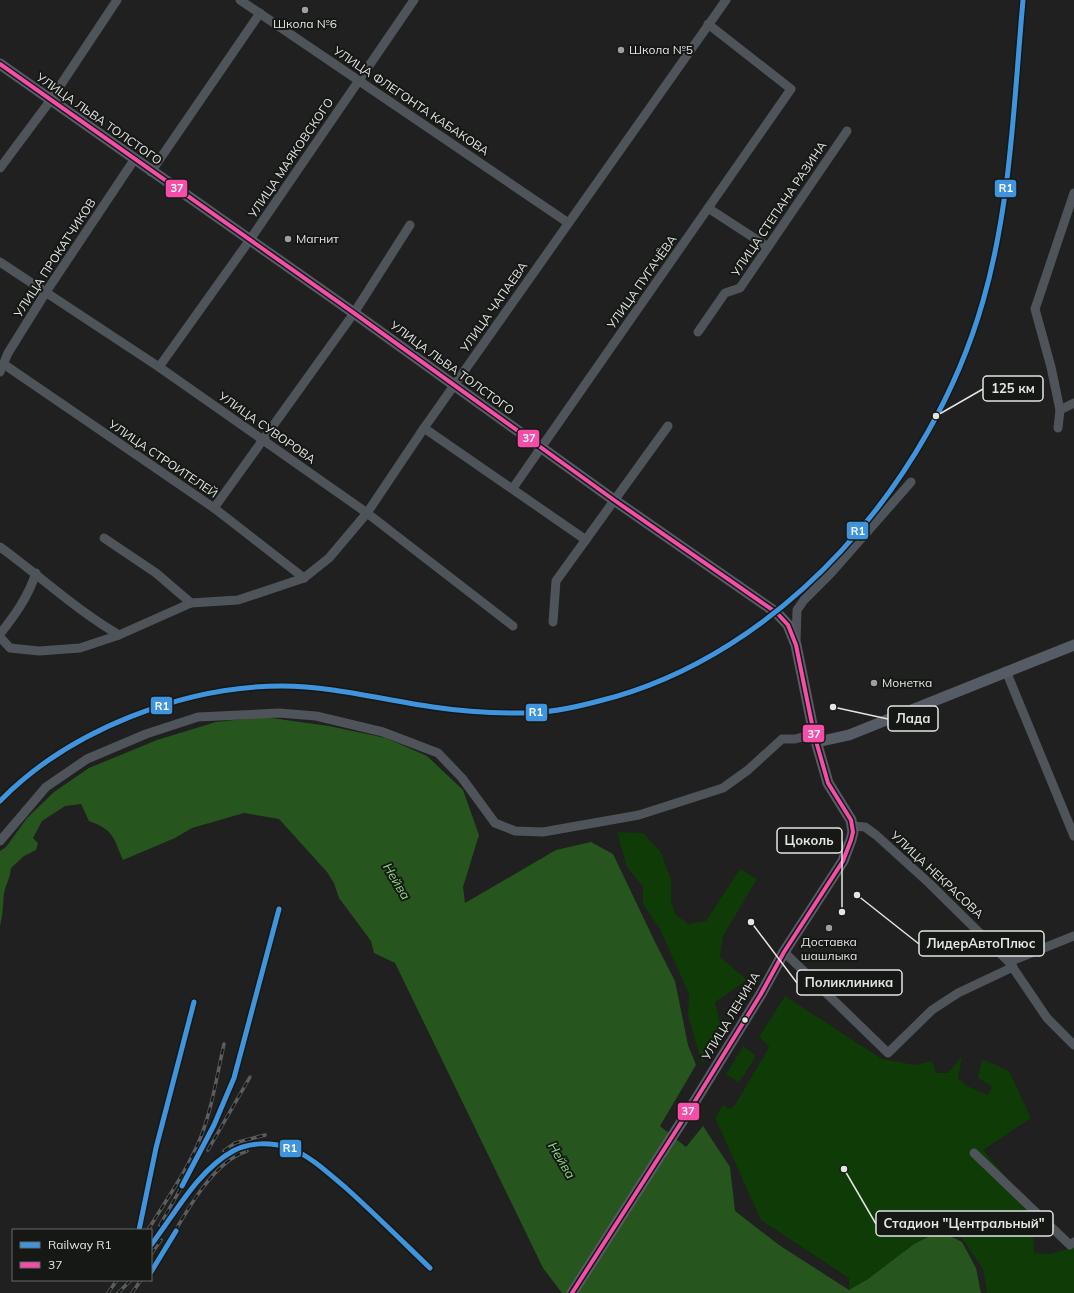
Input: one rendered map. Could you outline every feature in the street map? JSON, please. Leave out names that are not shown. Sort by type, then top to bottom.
[{"type":"main road","name":"УЛИЦА ЛЬВА ТОЛСТОГО","points":[[0,64],[50,101],[354,313],[614,500],[777,613],[788,625],[796,644],[816,738]]},
{"type":"main road","points":[[853,826],[851,820],[828,783],[816,738],[848,735],[1074,645]]},
{"type":"main road","name":"УЛИЦА ЛЕНИНА","points":[[572,1293],[695,1100],[761,994],[784,952],[843,861],[853,832],[853,826]]},
{"type":"street","points":[[0,168],[50,101],[117,0]]},
{"type":"street","name":"УЛИЦА ФЛЕГОНТА КАБАКОВА","points":[[240,0],[567,222]]},
{"type":"street","name":"УЛИЦА МАЯКОВСКОГО","points":[[159,367],[249,240],[414,0]]},
{"type":"street","name":"УЛИЦА ЧАПАЕВА","points":[[0,636],[10,648],[39,650],[80,648],[119,635],[191,603],[238,600],[304,578],[329,558],[367,513],[453,385],[567,222],[726,0]]},
{"type":"street","points":[[151,172],[260,13]]},
{"type":"street","name":"УЛИЦА ПУГАЧЁВА","points":[[513,488],[791,89],[708,24]]},
{"type":"street","name":"УЛИЦА СТЕПАНА РАЗИНА","points":[[698,332],[725,293],[740,288],[847,131]]},
{"type":"street","name":"УЛИЦА ПРОКАТЧИКОВ","points":[[2,368],[8,353],[46,292],[134,160]]},
{"type":"street","points":[[1058,428],[1060,410],[1051,367],[1035,310],[1074,193]]},
{"type":"street","points":[[708,208],[768,247]]},
{"type":"street","points":[[214,508],[262,439],[354,313],[410,225]]},
{"type":"street","name":"УЛИЦА СУВОРОВА","points":[[0,262],[159,367],[367,513],[513,626]]},
{"type":"street","name":"УЛИЦА СТРОИТЕЛЕЙ","points":[[2,368],[214,508],[304,578]]},
{"type":"street","points":[[1060,410],[1074,403]]},
{"type":"street","points":[[553,622],[556,581],[668,426]]},
{"type":"street","points":[[424,428],[513,488],[586,540]]},
{"type":"street","points":[[796,644],[797,610],[804,600],[831,573],[910,482]]},
{"type":"street","points":[[104,538],[156,573],[191,603]]},
{"type":"street","points":[[0,547],[36,573],[91,619],[119,635]]},
{"type":"street","points":[[0,636],[20,607],[32,586],[36,573]]},
{"type":"street","points":[[1006,671],[1074,836]]},
{"type":"street","points":[[0,841],[46,787],[87,759],[146,734],[198,717],[279,713],[316,716],[383,732],[438,753],[462,778],[495,823],[515,831],[543,832],[639,815],[723,788],[748,770],[782,739],[816,738]]},
{"type":"street","name":"УЛИЦА НЕКРАСОВА","points":[[853,826],[865,827],[876,835],[929,883],[1011,964],[1047,1018],[1074,1045]]},
{"type":"street","points":[[784,952],[888,1052],[932,1010],[958,993],[1011,964],[1074,936]]},
{"type":"street","points":[[974,1153],[1072,1244]]},
{"type":"shaded area","points":[[617,832],[643,833],[660,851],[671,879],[671,901],[675,914],[688,924],[706,921],[740,869],[757,879],[723,936],[720,957],[747,980],[715,1002],[722,1032],[702,1063],[688,1016],[689,994],[660,929],[643,904],[643,887],[627,867]]},
{"type":"shaded area","points":[[785,996],[882,1059],[915,1065],[932,1061],[936,1073],[948,1073],[962,1056],[958,1078],[967,1086],[988,1095],[992,1086],[978,1078],[982,1059],[1009,1071],[1031,1118],[983,1150],[1032,1208],[1034,1253],[1050,1254],[1074,1247],[1074,1293],[987,1293],[983,1269],[961,1237],[940,1231],[914,1244],[868,1279],[849,1290],[849,1278],[761,1220],[715,1118],[723,1105],[730,1109],[735,1105],[768,1049],[769,1046],[759,1037]]},
{"type":"shaded area","points":[[743,1046],[754,1054],[755,1058],[739,1082],[726,1075]]},
{"type":"water","name":"Нейва","points":[[264,717],[329,726],[386,738],[427,756],[463,790],[479,835],[463,887],[465,903],[556,850],[591,842],[613,854],[675,981],[688,1045],[696,1065],[660,1126],[686,1147],[703,1126],[730,1167],[735,1211],[779,1245],[849,1290],[868,1279],[914,1244],[940,1231],[962,1242],[976,1268],[981,1293],[562,1293],[543,1268],[395,963],[374,953],[371,941],[339,898],[334,883],[327,872],[279,819],[244,813],[192,828],[175,838],[123,860],[112,835],[97,824],[89,821],[81,804],[65,806],[42,821],[33,838],[38,843],[36,850],[24,856],[11,868],[4,893],[0,926],[0,851],[6,847],[27,818],[54,792],[89,768],[157,740],[216,722]]},
{"type":"railway","points":[[160,1225],[190,1172],[214,1125],[234,1078],[279,909]]},
{"type":"railway","points":[[139,1229],[156,1148],[194,1002]]},
{"type":"railway","points":[[149,1229],[183,1174],[200,1139],[211,1104],[224,1044]]},
{"type":"railway","points":[[208,1150],[250,1077]]},
{"type":"railway","points":[[224,1151],[235,1143],[265,1135]]},
{"type":"railway","points":[[152,1244],[188,1194],[208,1170],[220,1160],[239,1148],[268,1144],[282,1146],[297,1151],[319,1165],[357,1198],[430,1268]]},
{"type":"railway","points":[[152,1270],[180,1222],[204,1186],[218,1170],[232,1158],[247,1151]]},
{"type":"railway","points":[[152,1253],[161,1240]]},
{"type":"railway","points":[[108,1293],[116,1281]]},
{"type":"railway","points":[[118,1293],[130,1281]]},
{"type":"railway","points":[[132,1293],[140,1281]]},
{"type":"rail line","name":"R1","points":[[0,801],[28,776],[59,753],[94,733],[130,717],[168,704],[206,694],[245,688],[282,686],[320,688],[464,711],[538,713],[558,710],[599,701],[667,678],[730,644],[788,601],[841,551],[888,494],[928,433],[959,368],[983,301],[1000,227],[1006,190],[1014,114],[1023,0]]},
{"type":"rail line","name":"R1","points":[[182,1186],[214,1125],[234,1078],[279,909]]},
{"type":"rail line","name":"R1","points":[[139,1229],[156,1148],[194,1002]]},
{"type":"rail line","name":"R1","points":[[152,1244],[188,1194],[208,1170],[220,1160],[239,1148],[268,1144],[282,1146],[297,1151],[319,1165],[357,1198],[430,1268]]},
{"type":"rail line","name":"R1","points":[[152,1270],[176,1231]]},
{"type":"transit line","name":"37","points":[[0,64],[354,313],[614,500],[777,613],[788,625],[796,645],[814,734],[828,783],[851,820],[853,832],[851,840],[843,861],[784,952],[761,994],[695,1101],[572,1293]]},
{"type":"place","name":"Школа №6","points":[[305,10]]},
{"type":"place","name":"Школа №5","points":[[621,50]]},
{"type":"place","name":"Магнит","points":[[288,239]]},
{"type":"place","name":"125 км","points":[[936,416]]},
{"type":"place","name":"Монетка","points":[[874,683]]},
{"type":"place","name":"Лада","points":[[833,707]]},
{"type":"place","name":"ЛидерАвтоПлюс","points":[[857,895]]},
{"type":"place","name":"Цоколь","points":[[842,912]]},
{"type":"place","name":"Поликлиника","points":[[751,922]]},
{"type":"place","name":"Доставка шашлыка","points":[[829,928]]},
{"type":"place","name":"Стадион \"Центральный\"","points":[[844,1169]]}]
